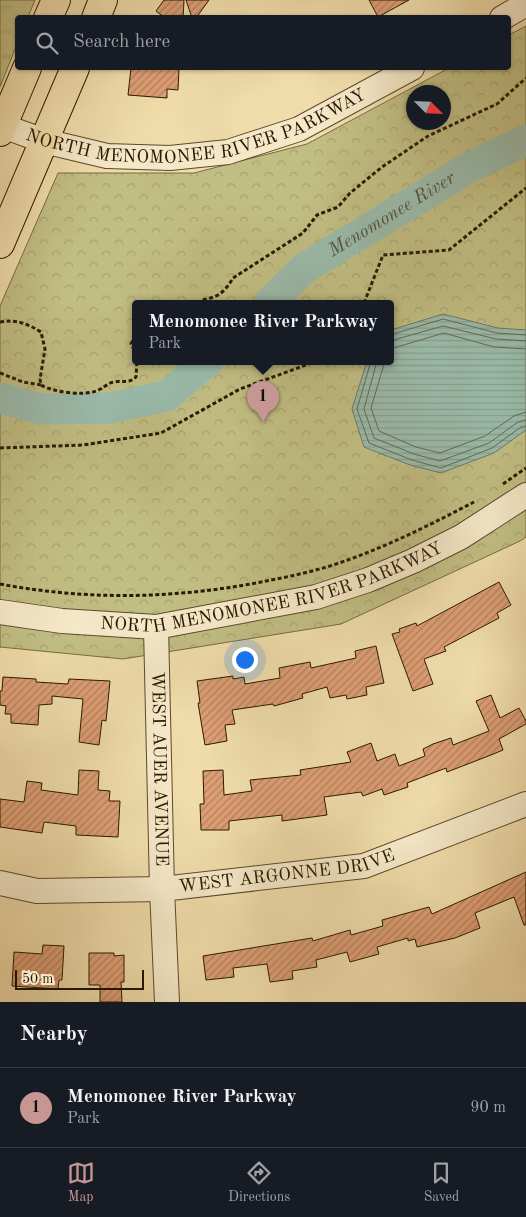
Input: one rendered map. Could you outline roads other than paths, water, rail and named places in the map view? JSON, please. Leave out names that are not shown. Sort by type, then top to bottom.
[{"type":"main road","points":[[49,15],[56,0]]},
{"type":"main road","points":[[97,15],[103,0]]},
{"type":"main road","points":[[1,128],[26,70]]},
{"type":"main road","points":[[0,244],[74,70]]},
{"type":"street","points":[[507,15],[526,4]]},
{"type":"street","name":"NORTH MENOMONEE RIVER PARKWAY","points":[[1,128],[44,141],[107,156],[170,158],[228,152],[299,129],[408,70]]},
{"type":"street","name":"NORTH MENOMONEE RIVER PARKWAY","points":[[0,612],[62,621],[156,627],[316,597],[368,580],[413,561],[461,537],[526,495]]},
{"type":"street","name":"WEST AUER AVENUE","points":[[156,627],[162,890],[167,1002]]},
{"type":"street","name":"WEST ARGONNE DRIVE","points":[[0,883],[37,891],[162,890],[364,866],[526,804]]},
{"type":"water","points":[[443,314],[498,328],[526,330],[526,430],[494,453],[441,473],[410,465],[364,447],[352,409],[366,365],[394,365],[394,329]]},
{"type":"waterway","name":"Menomonee River","points":[[272,300],[305,268],[468,168],[526,140]]},
{"type":"waterway","name":"Menomonee River","points":[[0,398],[41,409],[109,408],[167,396],[203,365]]},
{"type":"place","name":"Menomonee River Parkway","points":[[263,422]]}]
